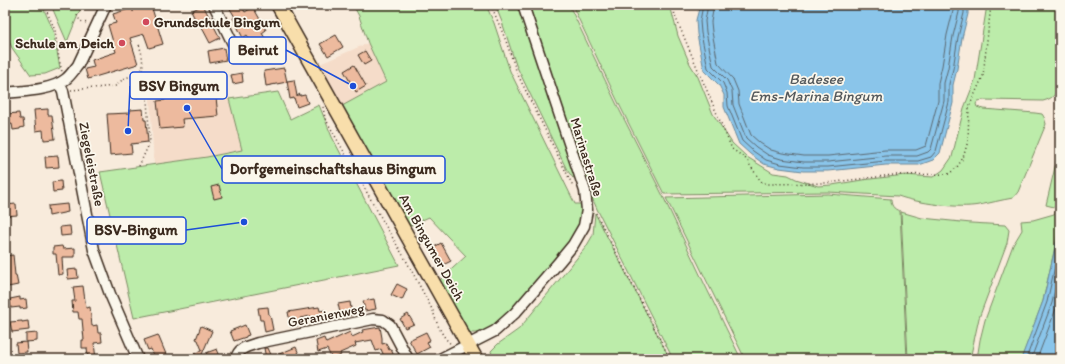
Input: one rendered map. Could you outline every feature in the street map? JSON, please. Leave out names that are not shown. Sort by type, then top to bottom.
[{"type":"main road","name":"Am Bingumer Deich","points":[[278,5],[464,348],[476,359]]},
{"type":"street","points":[[5,93],[36,90],[63,84],[78,65],[106,5]]},
{"type":"street","points":[[214,5],[237,52],[247,56]]},
{"type":"street","name":"Marinastraße","points":[[440,359],[495,331],[510,317],[573,245],[583,229],[586,218],[587,210],[585,191],[523,5]]},
{"type":"street","name":"Ziegeleistraße","points":[[63,84],[94,250],[110,294],[138,359]]},
{"type":"street","name":"Geranienweg","points":[[236,359],[237,353],[243,348],[258,343],[372,320],[383,320],[390,325],[408,359]]},
{"type":"path","points":[[44,5],[55,30],[63,84],[116,86],[123,79],[131,76],[139,77],[146,87],[150,142],[138,166]]},
{"type":"path","points":[[133,12],[134,5]]},
{"type":"path","points":[[492,5],[517,73],[566,173],[574,188],[579,191],[585,191]]},
{"type":"path","points":[[673,5],[675,16],[732,149],[745,158],[762,182],[767,184],[785,184],[826,183],[893,175],[949,174],[957,167],[963,158],[968,141],[969,107],[983,76],[991,5]]},
{"type":"path","points":[[77,15],[80,21]]},
{"type":"path","points":[[138,44],[144,67],[139,77]]},
{"type":"path","points":[[325,118],[388,230],[408,262],[433,311],[435,320],[446,341],[464,348]]},
{"type":"path","points":[[594,208],[670,359]]},
{"type":"shaded area","points":[[368,43],[386,82],[342,106],[320,64]]},
{"type":"shaded area","points":[[223,73],[242,150],[154,165],[149,81]]},
{"type":"green space","points":[[5,5],[42,5],[53,30],[60,68],[45,74],[31,75],[12,48],[5,30]]},
{"type":"green space","points":[[51,5],[82,5],[67,42]]},
{"type":"green space","points":[[353,5],[486,5],[494,23],[510,71],[575,204],[582,204],[581,222],[571,240],[499,323],[483,332],[471,333],[462,323],[440,280],[466,256],[429,217],[409,226],[342,106],[386,82]]},
{"type":"green space","points":[[495,5],[520,5],[575,174],[575,177],[573,178],[567,170],[516,65]]},
{"type":"green space","points":[[529,5],[569,5],[741,359],[673,359],[589,191]]},
{"type":"green space","points":[[572,5],[670,5],[678,36],[690,64],[698,77],[713,114],[732,143],[747,157],[773,173],[788,175],[818,186],[905,175],[933,177],[943,170],[952,157],[964,108],[975,80],[987,5],[1060,5],[1060,83],[1054,95],[1043,101],[984,100],[978,101],[976,104],[977,107],[983,109],[1035,113],[1042,114],[1044,117],[1046,124],[1018,192],[1013,198],[979,205],[950,206],[906,199],[898,196],[828,192],[664,194]]},
{"type":"green space","points":[[278,92],[290,119],[319,105],[332,137],[399,265],[134,318],[100,172],[207,157],[242,150],[229,99]]},
{"type":"green space","points":[[1060,146],[1060,224],[1043,301],[1024,352],[1021,359],[977,359],[985,320],[1013,245],[1022,230],[1021,221],[1033,220],[1054,214],[1058,208],[1046,205]]},
{"type":"green space","points":[[828,194],[891,199],[893,206],[900,211],[907,359],[745,359],[666,198]]},
{"type":"green space","points":[[901,212],[922,218],[1005,225],[1009,230],[1007,243],[979,318],[970,359],[908,359]]},
{"type":"green space","points":[[595,213],[670,359],[493,359],[491,351],[519,329],[586,247],[593,235]]},
{"type":"water","name":"Badesee Ems-Marina Bingum","points":[[700,5],[968,5],[968,14],[953,85],[953,103],[940,153],[933,160],[919,165],[886,165],[828,171],[803,171],[779,168],[764,164],[739,144],[724,107],[724,95],[719,85],[704,70],[697,34],[696,20]]},
{"type":"water","points":[[1060,226],[1060,359],[1021,359],[1043,301]]},
{"type":"building","name":"Schule am Deich","points":[[142,5],[151,5],[163,44],[149,48],[144,34],[130,38],[138,64],[88,79],[85,69],[94,67],[92,60],[116,52],[108,25],[116,23],[113,14]]},
{"type":"building","points":[[203,5],[220,38],[210,43],[199,22],[197,23],[191,11]]},
{"type":"building","points":[[233,5],[241,5],[245,12],[253,7],[266,30],[262,33],[270,47],[281,44],[282,52],[277,53],[278,57],[271,58],[270,53],[263,55],[259,40],[251,41],[247,35],[243,38],[233,18],[235,17],[229,7]]},
{"type":"building","points":[[336,35],[343,47],[328,56],[320,44]]},
{"type":"building","points":[[224,48],[226,60],[210,63],[208,51]]},
{"type":"building","points":[[365,51],[371,61],[364,65],[358,55]]},
{"type":"building","points":[[354,65],[366,86],[356,92],[344,71]]},
{"type":"building","points":[[284,68],[287,82],[266,86],[264,71]]},
{"type":"building","points":[[242,73],[243,82],[233,84],[231,75]]},
{"type":"building","points":[[214,79],[218,116],[182,119],[183,127],[160,129],[157,101],[165,100],[164,94],[174,93],[174,98],[187,97],[185,82]]},
{"type":"building","points":[[294,80],[297,96],[300,94],[300,96],[305,95],[308,103],[297,107],[294,98],[290,99],[287,81]]},
{"type":"building","points":[[48,109],[48,115],[52,115],[55,139],[44,140],[43,130],[36,131],[34,110]]},
{"type":"building","points":[[143,109],[144,120],[146,120],[148,142],[131,144],[132,153],[110,155],[107,114],[130,113],[130,110]]},
{"type":"building","points":[[19,113],[20,119],[23,119],[24,127],[13,130],[12,124],[7,125],[6,114]]},
{"type":"building","points":[[58,156],[59,167],[46,168],[45,157]]},
{"type":"building","points":[[61,181],[62,191],[53,192],[52,182]]},
{"type":"building","points":[[219,185],[222,197],[214,199],[211,187]]},
{"type":"building","points":[[16,204],[17,215],[5,216],[5,205]]},
{"type":"building","points":[[67,204],[68,212],[49,216],[48,206]]},
{"type":"building","points":[[70,226],[71,235],[61,236],[60,227]]},
{"type":"building","points":[[441,243],[451,261],[443,265],[431,249]]},
{"type":"building","points":[[62,246],[63,249],[75,248],[75,257],[62,257],[63,274],[58,275],[56,254],[53,254],[53,247]]},
{"type":"building","points":[[13,255],[15,275],[18,285],[8,287],[5,256]]},
{"type":"building","points":[[77,269],[78,278],[68,279],[67,270]]},
{"type":"building","points":[[397,284],[407,289],[402,300],[391,295]]},
{"type":"building","points":[[83,286],[86,308],[90,307],[92,326],[97,325],[98,333],[101,333],[102,342],[94,343],[96,359],[88,359],[87,348],[82,348],[82,340],[84,340],[82,319],[79,319],[78,312],[73,312],[72,301],[75,301],[73,287]]},
{"type":"building","points":[[20,297],[20,300],[26,299],[27,308],[11,308],[10,299]]},
{"type":"building","points":[[374,299],[376,309],[365,311],[363,301]]},
{"type":"building","points":[[350,302],[352,315],[341,317],[338,304]]},
{"type":"building","points":[[268,307],[273,330],[265,332],[263,320],[260,320],[258,308]]},
{"type":"building","points":[[319,307],[320,311],[325,310],[327,319],[312,322],[311,316],[300,318],[301,325],[291,327],[288,312]]},
{"type":"building","points":[[408,314],[414,324],[405,328],[400,319]]},
{"type":"building","points":[[28,321],[29,330],[12,332],[10,322]]},
{"type":"building","points":[[245,325],[249,335],[234,341],[230,331]]},
{"type":"building","points":[[201,326],[212,331],[200,359],[196,359],[194,354],[202,350],[198,340],[196,339]]},
{"type":"building","points":[[380,327],[382,344],[386,343],[389,350],[391,349],[395,359],[385,359],[381,349],[376,351],[372,340],[355,343],[356,346],[340,353],[341,355],[332,359],[327,349],[318,352],[316,341],[324,338],[326,343],[350,332],[352,337],[363,332],[362,330]]},
{"type":"building","points":[[426,332],[430,340],[427,342],[430,347],[417,354],[409,340]]},
{"type":"building","points":[[37,333],[37,341],[26,342],[26,334]]},
{"type":"building","points":[[158,335],[168,359],[155,359],[151,349],[148,350],[144,340]]},
{"type":"building","points":[[26,342],[27,352],[17,353],[16,343]]},
{"type":"building","points":[[296,347],[301,359],[266,359],[264,348],[268,348],[272,357]]},
{"type":"building","points":[[217,349],[221,359],[209,359],[206,353]]},
{"type":"place","name":"Grundschule Bingum","points":[[146,22]]},
{"type":"place","name":"Schule am Deich","points":[[122,43]]},
{"type":"place","name":"Beirut","points":[[353,86]]},
{"type":"place","name":"Dorfgemeinschaftshaus Bingum","points":[[187,108]]},
{"type":"place","name":"BSV Bingum","points":[[128,131]]},
{"type":"place","name":"BSV-Bingum","points":[[244,222]]}]
